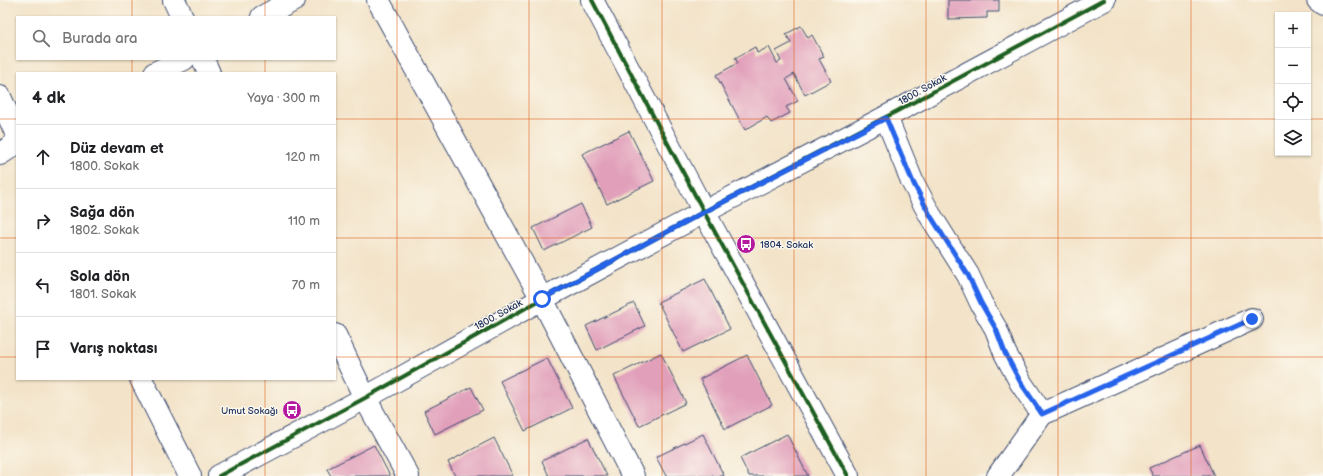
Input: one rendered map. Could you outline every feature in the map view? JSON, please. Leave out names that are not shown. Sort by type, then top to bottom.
[{"type":"street","points":[[174,0],[182,16]]},
{"type":"street","points":[[264,16],[294,0]]},
{"type":"street","points":[[378,0],[542,299],[633,476]]},
{"type":"street","points":[[592,0],[704,212],[848,476]]},
{"type":"street","name":"1800. Sokak","points":[[218,476],[365,398],[542,299],[704,212],[886,118],[1104,0]]},
{"type":"street","points":[[1318,0],[1323,4]]},
{"type":"street","points":[[158,72],[182,60]]},
{"type":"street","points":[[203,60],[209,72]]},
{"type":"street","points":[[0,97],[16,133]]},
{"type":"street","points":[[886,118],[912,180],[930,215],[968,275],[981,303],[996,329],[1005,353],[1021,383],[1042,414]]},
{"type":"street","points":[[0,154],[16,144]]},
{"type":"street","points":[[998,476],[1042,414],[1252,319]]},
{"type":"street","points":[[336,337],[365,398],[408,476]]},
{"type":"street","points":[[142,380],[190,476]]},
{"type":"building","points":[[948,0],[999,0],[999,12],[987,12],[987,18],[948,19]]},
{"type":"building","points":[[801,26],[808,38],[812,35],[824,57],[819,59],[831,81],[805,95],[794,74],[786,79],[798,101],[786,107],[790,113],[771,123],[767,117],[745,130],[716,75],[738,63],[735,58],[755,47],[757,53],[769,47],[777,63],[781,61],[776,51],[791,43],[786,34]]},
{"type":"building","points":[[629,131],[654,181],[607,204],[582,154]]},
{"type":"building","points":[[581,204],[592,227],[544,251],[533,228]]},
{"type":"building","points":[[705,279],[730,329],[683,352],[658,302]]},
{"type":"building","points":[[634,303],[645,326],[597,350],[586,326]]},
{"type":"building","points":[[661,353],[686,403],[639,426],[614,376]]},
{"type":"building","points":[[747,355],[772,405],[725,429],[700,379]]},
{"type":"building","points":[[547,358],[572,408],[525,431],[500,381]]},
{"type":"building","points":[[471,387],[483,410],[435,434],[424,411]]},
{"type":"building","points":[[703,434],[724,476],[666,476],[656,457]]},
{"type":"building","points":[[787,434],[808,476],[749,476],[740,458]]},
{"type":"building","points":[[494,438],[513,476],[455,476],[448,462]]},
{"type":"building","points":[[588,438],[607,476],[549,476],[542,461]]},
{"type":"building","points":[[374,445],[390,476],[331,476],[327,469]]},
{"type":"building","points":[[1200,445],[1214,476],[1153,476],[1149,468]]},
{"type":"cycle path","points":[[592,0],[704,212],[848,476]]},
{"type":"cycle path","points":[[219,476],[365,398],[542,299],[1104,0]]},
{"type":"place","name":"1804. Sokak","points":[[746,244]]},
{"type":"place","name":"Umut Sokağı","points":[[292,410]]},
{"type":"route","points":[[542,299],[704,212],[886,118],[912,180],[930,215],[968,275],[981,303],[996,329],[1005,353],[1021,383],[1042,414],[1252,319]]}]
